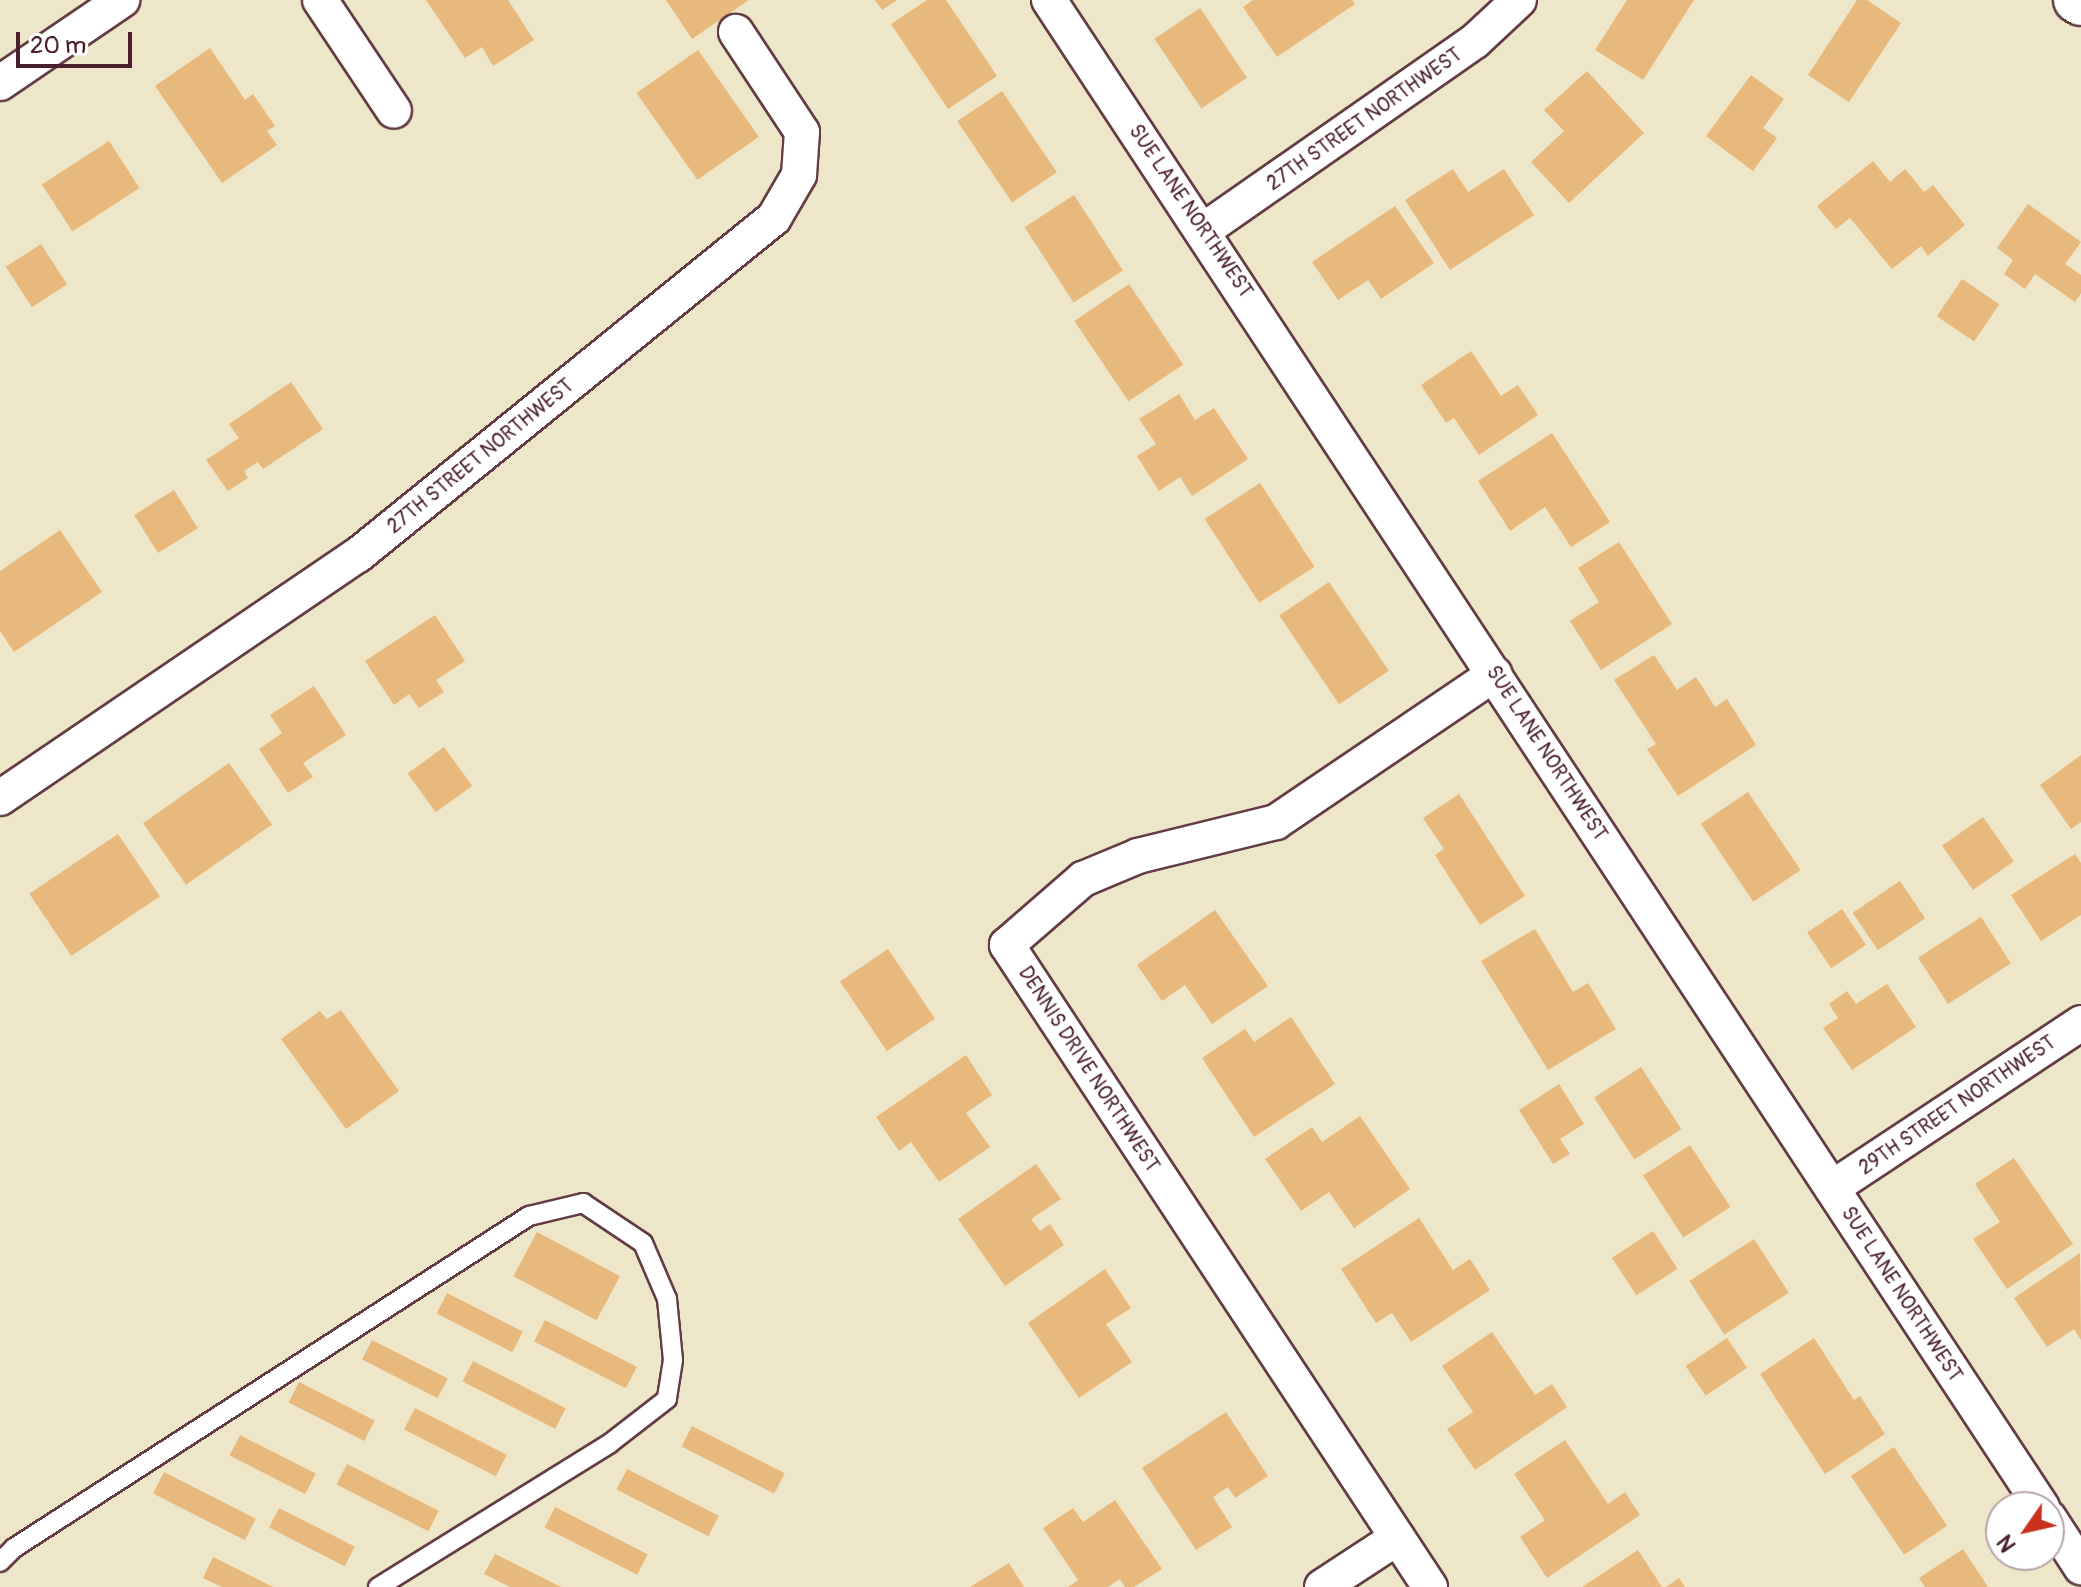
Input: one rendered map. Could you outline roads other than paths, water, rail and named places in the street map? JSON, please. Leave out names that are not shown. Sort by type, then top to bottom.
[{"type":"street","points":[[0,83],[122,0]]},
{"type":"street","points":[[320,0],[394,111]]},
{"type":"street","name":"SUE LANE NORTHWEST","points":[[1049,0],[1204,230],[2031,1491]]},
{"type":"street","name":"27TH STREET NORTHWEST","points":[[1204,230],[1475,41],[1519,0]]},
{"type":"street","points":[[2076,0],[2081,3]]},
{"type":"street","name":"27TH STREET NORTHWEST","points":[[0,798],[358,555],[774,218],[799,175],[802,132],[736,32]]},
{"type":"street","name":"DENNIS DRIVE NORTHWEST","points":[[1430,1587],[1007,945],[1083,879],[1138,856],[1276,822],[1495,674]]},
{"type":"street","name":"29TH STREET NORTHWEST","points":[[1832,1188],[2081,1023]]},
{"type":"street","points":[[1322,1587],[1397,1538]]},
{"type":"street","points":[[2065,1542],[2081,1567]]},
{"type":"lane","points":[[0,1562],[14,1548],[529,1216],[583,1203],[643,1243],[667,1299],[673,1360],[667,1399],[609,1444],[378,1587]]}]
